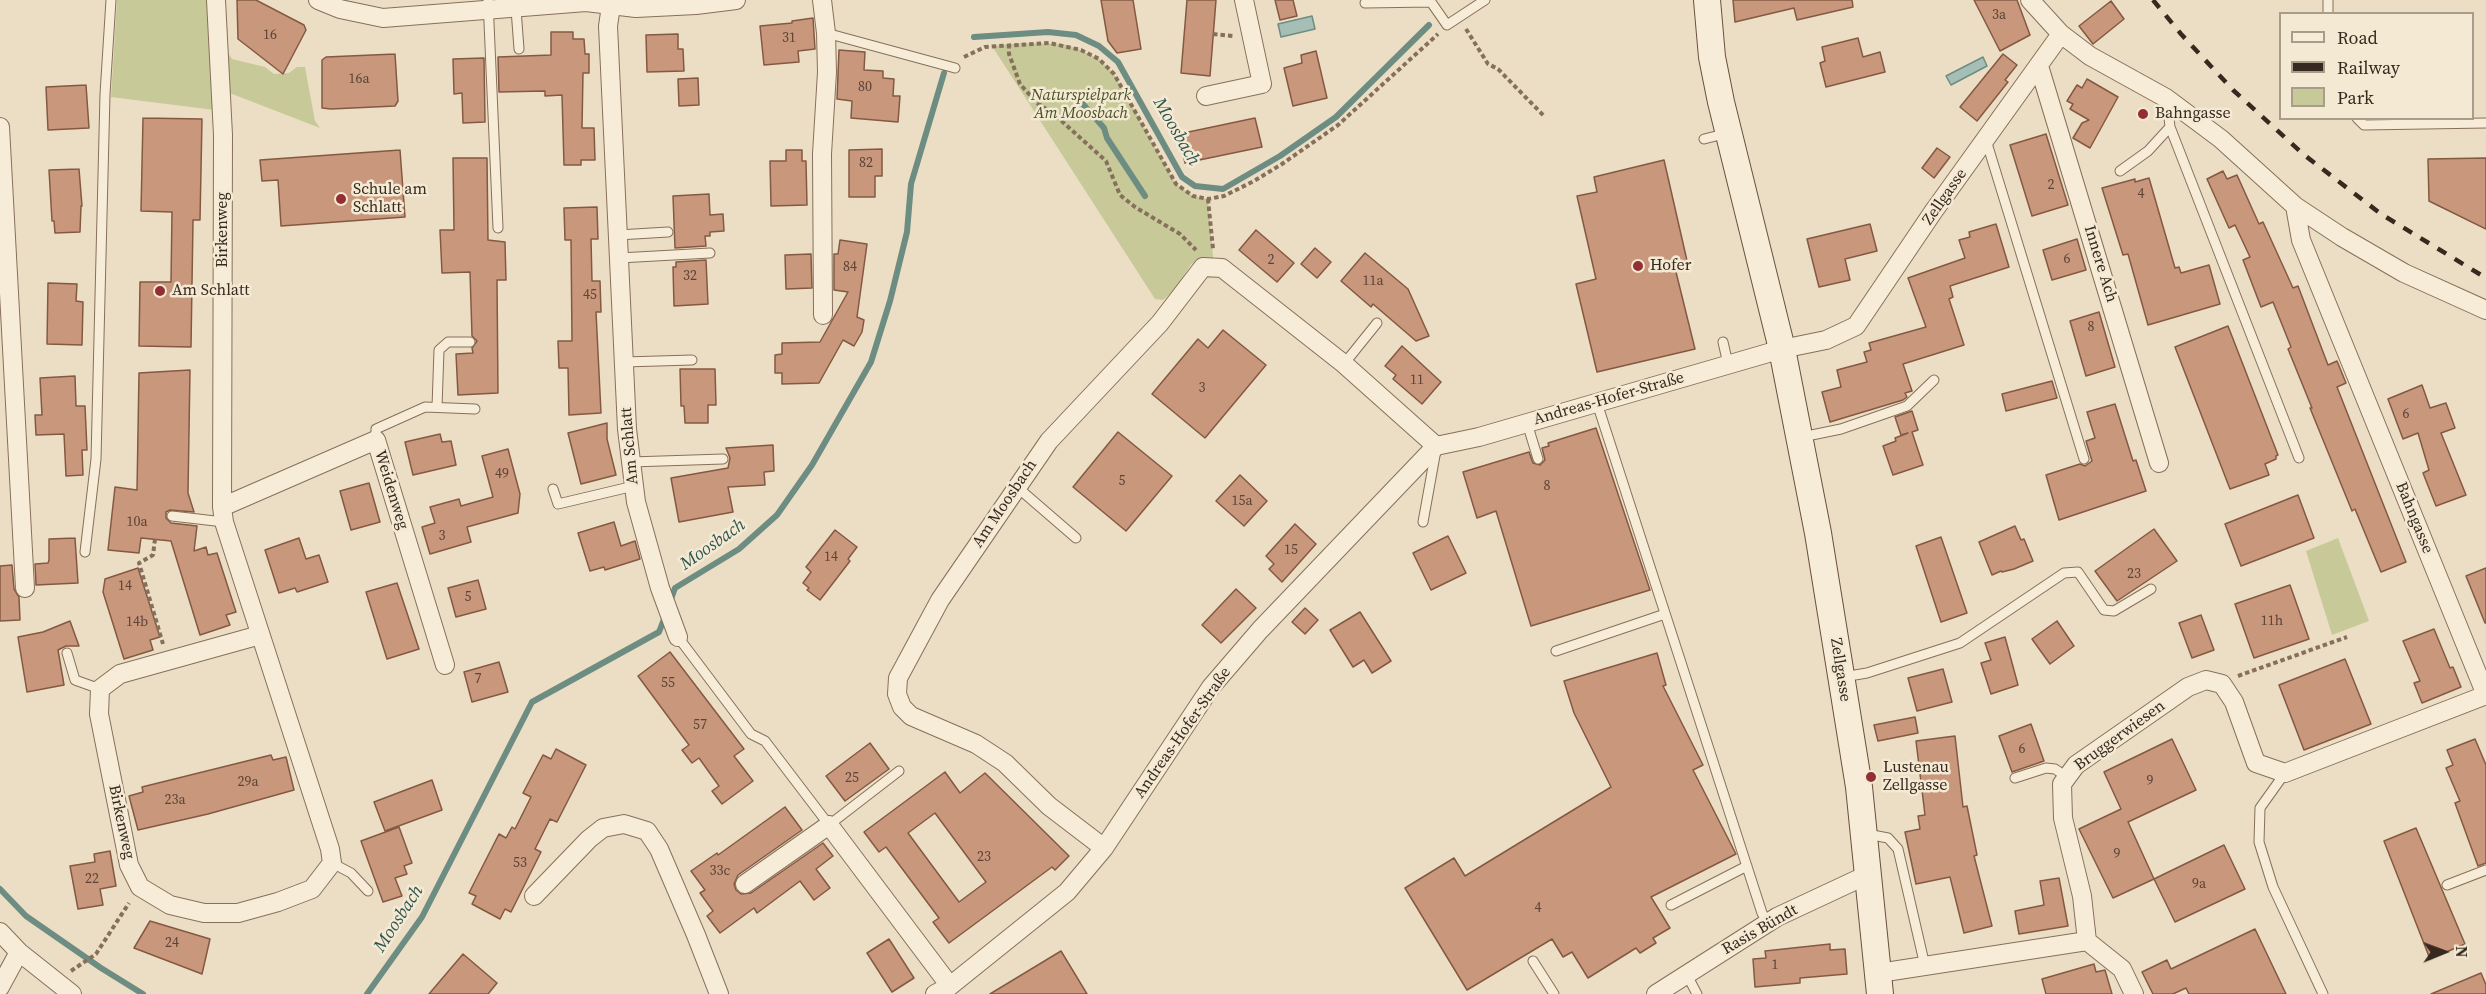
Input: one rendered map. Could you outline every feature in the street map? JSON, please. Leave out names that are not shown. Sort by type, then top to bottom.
[{"type":"main road","name":"Zellgasse","points":[[1707,0],[1716,136],[1782,349],[1800,438],[1841,677],[1864,834],[1880,983]]},
{"type":"street","name":"Birkenweg","points":[[216,0],[223,146],[224,261],[221,368],[223,514],[330,849],[332,863]]},
{"type":"street","points":[[318,0],[340,9],[383,18],[465,6],[488,5],[516,9],[586,2],[636,8],[696,6],[736,0]]},
{"type":"street","points":[[822,0],[826,33],[822,154],[823,315]]},
{"type":"street","points":[[1206,96],[1262,84],[1244,0]]},
{"type":"street","points":[[2030,0],[2061,34],[2091,56],[2166,98],[2221,139],[2295,206],[2404,273],[2486,310]]},
{"type":"street","name":"Am Schlatt","points":[[611,6],[608,26],[631,462],[636,502],[660,588],[678,637]]},
{"type":"street","name":"Zellgasse","points":[[1782,349],[1826,340],[1856,326],[2061,34]]},
{"type":"street","name":"Innere Ach","points":[[2039,66],[2159,463]]},
{"type":"street","points":[[0,127],[25,588]]},
{"type":"street","name":"Bahngasse","points":[[2295,206],[2301,240],[2486,695]]},
{"type":"street","points":[[1208,267],[1222,268],[1344,364],[1436,446]]},
{"type":"street","name":"Am Moosbach","points":[[1104,848],[1049,806],[1005,763],[976,744],[911,716],[902,707],[897,694],[898,678],[940,600],[1049,441],[1160,323],[1208,267]]},
{"type":"street","name":"Andreas-Hofer-Straße","points":[[829,825],[942,990],[1067,892],[1104,848],[1212,687],[1260,630],[1436,446],[1527,423],[1782,349]]},
{"type":"street","name":"Weidenweg","points":[[223,514],[376,440],[445,665]]},
{"type":"street","points":[[100,689],[120,674],[260,635]]},
{"type":"street","name":"Bruggerwiesen","points":[[2087,941],[2082,896],[2063,818],[2062,784],[2076,765],[2188,687],[2206,681],[2222,684]]},
{"type":"street","points":[[2222,684],[2234,702],[2256,763],[2285,773],[2486,695]]},
{"type":"street","name":"Birkenweg","points":[[100,689],[99,714],[129,865],[140,887]]},
{"type":"street","points":[[534,896],[589,839],[603,828],[624,824],[647,831],[659,849],[719,994]]},
{"type":"street","points":[[745,884],[829,825]]},
{"type":"street","points":[[140,887],[170,905],[204,913],[238,913],[278,902],[312,889],[332,863]]},
{"type":"street","name":"Rasis Bündt","points":[[1656,994],[1767,922],[1869,874]]},
{"type":"street","points":[[0,932],[19,952],[72,994]]},
{"type":"street","points":[[1880,983],[1925,966],[2087,941],[2122,969],[2134,994]]},
{"type":"street","points":[[0,987],[19,952]]},
{"type":"lane","points":[[85,552],[96,459],[105,94],[111,0]]},
{"type":"lane","points":[[1365,3],[1431,2],[1447,25],[1485,0]]},
{"type":"lane","points":[[488,5],[498,228]]},
{"type":"lane","points":[[516,9],[519,49]]},
{"type":"lane","points":[[826,33],[955,68]]},
{"type":"lane","points":[[2166,98],[2170,128],[2299,458]]},
{"type":"lane","points":[[2359,120],[2364,125],[2486,123]]},
{"type":"lane","points":[[2121,171],[2148,151],[2170,128]]},
{"type":"lane","points":[[1986,140],[2084,459]]},
{"type":"lane","points":[[618,236],[668,232]]},
{"type":"lane","points":[[619,258],[710,253]]},
{"type":"lane","points":[[1344,364],[1377,323]]},
{"type":"lane","points":[[437,406],[439,350],[448,342],[470,342]]},
{"type":"lane","points":[[1723,342],[1728,364]]},
{"type":"lane","points":[[624,362],[692,360]]},
{"type":"lane","points":[[1800,438],[1841,429],[1907,406],[1934,380]]},
{"type":"lane","points":[[1597,403],[1762,913],[1767,922]]},
{"type":"lane","points":[[376,440],[376,429],[425,407],[475,409]]},
{"type":"lane","points":[[1527,423],[1538,459]]},
{"type":"lane","points":[[1424,522],[1436,446]]},
{"type":"lane","points":[[631,462],[723,459]]},
{"type":"lane","points":[[553,489],[558,504],[634,486]]},
{"type":"lane","points":[[1017,487],[1076,538]]},
{"type":"lane","points":[[172,516],[223,514]]},
{"type":"lane","points":[[1841,677],[1868,673],[1960,643],[2064,573],[2078,572],[2104,610],[2114,611],[2151,589]]},
{"type":"lane","points":[[1556,651],[1665,614]]},
{"type":"lane","name":"Am Schlatt","points":[[678,637],[751,734],[765,741],[829,825]]},
{"type":"lane","points":[[68,653],[75,680],[100,689]]},
{"type":"lane","points":[[2014,778],[2046,768],[2055,769],[2067,777]]},
{"type":"lane","points":[[829,825],[899,771]]},
{"type":"lane","points":[[2285,773],[2260,808],[2259,842],[2273,887],[2323,994]]},
{"type":"lane","points":[[1864,834],[1888,838],[1898,849],[1925,966]]},
{"type":"lane","points":[[332,863],[351,873],[368,891]]},
{"type":"lane","points":[[1671,905],[1747,866]]},
{"type":"lane","points":[[2447,885],[2486,870]]},
{"type":"lane","points":[[1533,961],[1554,994]]},
{"type":"lane","points":[[1687,975],[1696,994]]},
{"type":"path","points":[[1457,18],[1470,33],[1488,64],[1498,69],[1544,116]]},
{"type":"path","points":[[1009,44],[1009,54],[1020,84],[1037,103],[1055,115],[1106,161],[1120,195],[1135,207],[1180,234],[1193,245],[1208,267]]},
{"type":"path","points":[[1208,199],[1208,267]]},
{"type":"path","points":[[155,539],[153,555],[139,563],[168,659]]},
{"type":"path","points":[[2222,684],[2347,637]]},
{"type":"path","points":[[79,966],[96,954],[140,887]]},
{"type":"green space","points":[[117,0],[209,0],[214,110],[111,97]]},
{"type":"green space","name":"Naturspielpark Am Moosbach","points":[[1023,43],[1063,44],[1081,50],[1099,59],[1114,74],[1176,184],[1193,196],[1208,199],[1214,268],[1192,263],[1174,290],[1163,300],[1155,299],[992,46]]},
{"type":"green space","points":[[226,50],[232,59],[265,67],[274,74],[289,73],[297,67],[305,67],[315,121],[320,128],[227,92]]},
{"type":"green space","points":[[2338,538],[2369,621],[2332,635],[2306,551]]},
{"type":"water","points":[[1312,16],[1315,29],[1281,37],[1278,24]]},
{"type":"water","points":[[1983,57],[1987,66],[1951,85],[1946,76]]},
{"type":"building","points":[[237,0],[256,0],[304,25],[306,30],[283,74],[238,39]]},
{"type":"building","points":[[1101,0],[1133,0],[1141,49],[1117,53],[1108,41]]},
{"type":"building","points":[[1187,0],[1216,0],[1210,76],[1181,73]]},
{"type":"building","points":[[1275,0],[1293,0],[1297,16],[1280,20]]},
{"type":"building","points":[[1733,0],[1852,0],[1853,7],[1797,20],[1794,8],[1735,22]]},
{"type":"building","points":[[1974,0],[2017,0],[2030,35],[2000,51]]},
{"type":"building","points":[[2111,1],[2124,19],[2093,44],[2079,26]]},
{"type":"building","points":[[813,18],[815,49],[798,51],[799,62],[764,65],[760,26],[792,23],[792,21]]},
{"type":"building","points":[[551,32],[573,32],[573,39],[584,39],[585,54],[589,54],[589,73],[583,73],[582,128],[594,128],[595,160],[581,160],[581,165],[564,165],[562,95],[545,96],[545,91],[499,92],[498,57],[551,55]]},
{"type":"building","points":[[678,34],[678,49],[683,49],[684,71],[647,72],[646,35]]},
{"type":"building","points":[[1858,38],[1863,57],[1880,52],[1885,72],[1826,87],[1820,63],[1825,61],[1822,47]]},
{"type":"building","points":[[839,50],[865,52],[864,70],[883,71],[883,78],[894,79],[893,96],[900,96],[898,122],[851,118],[852,101],[837,99]]},
{"type":"building","points":[[1316,51],[1327,98],[1293,106],[1284,68],[1302,63],[1301,55]]},
{"type":"building","points":[[395,54],[398,101],[395,106],[322,108],[322,60],[326,57]]},
{"type":"building","points":[[2003,54],[2017,65],[2005,80],[2008,82],[1977,121],[1960,107]]},
{"type":"building","points":[[484,58],[485,122],[463,123],[462,93],[454,94],[453,59]]},
{"type":"building","points":[[698,78],[699,105],[679,106],[678,79]]},
{"type":"building","points":[[2087,79],[2118,97],[2090,148],[2073,138],[2082,123],[2089,120],[2070,109],[2073,104],[2067,101],[2077,85],[2082,88]]},
{"type":"building","points":[[86,85],[89,128],[48,130],[46,87]]},
{"type":"building","points":[[143,118],[202,119],[200,220],[193,220],[191,347],[139,346],[140,282],[171,282],[172,212],[141,211]]},
{"type":"building","points":[[1255,118],[1262,147],[1185,163],[1179,134]]},
{"type":"building","points":[[2046,134],[2068,205],[2032,216],[2010,145]]},
{"type":"building","points":[[1937,148],[1950,157],[1934,178],[1922,168]]},
{"type":"building","points":[[882,149],[882,176],[875,176],[875,197],[849,197],[849,150]]},
{"type":"building","name":"Schule am Schlatt","points":[[400,150],[405,217],[281,226],[278,180],[262,181],[260,160]]},
{"type":"building","points":[[786,150],[802,150],[802,161],[806,161],[807,205],[771,206],[770,161],[786,161]]},
{"type":"building","points":[[453,158],[487,158],[488,240],[505,242],[506,280],[497,280],[498,393],[458,395],[456,354],[473,353],[472,348],[477,341],[472,336],[470,272],[442,273],[440,230],[454,230]]},
{"type":"building","points":[[2486,158],[2486,229],[2429,201],[2428,159]]},
{"type":"building","name":"Hofer","points":[[1664,160],[1688,265],[1675,268],[1695,349],[1597,372],[1576,284],[1596,279],[1577,196],[1597,192],[1594,177]]},
{"type":"building","points":[[79,169],[82,206],[80,232],[55,233],[54,221],[52,221],[49,170]]},
{"type":"building","points":[[2223,171],[2227,179],[2237,175],[2259,224],[2263,222],[2293,288],[2298,286],[2328,365],[2337,361],[2346,383],[2337,387],[2406,562],[2381,572],[2355,509],[2352,511],[2310,408],[2312,408],[2288,349],[2291,347],[2273,302],[2261,307],[2243,260],[2250,257],[2235,225],[2229,228],[2207,179]]},
{"type":"building","points":[[2149,178],[2175,268],[2179,267],[2181,273],[2209,265],[2220,304],[2148,325],[2128,254],[2123,255],[2102,188],[2135,179],[2135,182]]},
{"type":"building","points":[[709,194],[710,215],[723,214],[724,231],[710,232],[710,236],[705,236],[706,246],[675,248],[673,196]]},
{"type":"building","points":[[597,207],[598,239],[591,239],[592,281],[600,281],[601,312],[596,312],[601,413],[569,415],[568,368],[559,368],[558,341],[572,341],[571,240],[565,240],[564,208]]},
{"type":"building","points":[[1870,224],[1877,251],[1845,259],[1850,280],[1819,287],[1807,239]]},
{"type":"building","points":[[1996,224],[2009,267],[1950,286],[1953,297],[1949,299],[1964,345],[1903,364],[1912,391],[1905,393],[1907,397],[1903,400],[1830,422],[1822,392],[1841,387],[1837,370],[1867,362],[1864,352],[1871,350],[1869,343],[1926,327],[1908,278],[1965,258],[1959,240],[1970,237],[1969,232]]},
{"type":"building","points":[[1256,230],[1294,263],[1277,282],[1239,250]]},
{"type":"building","points":[[2077,239],[2086,270],[2052,280],[2043,250]]},
{"type":"building","points":[[840,240],[867,244],[857,317],[864,320],[862,332],[854,346],[843,340],[819,383],[782,384],[782,373],[775,373],[775,355],[782,354],[782,343],[820,342],[848,292],[834,290],[834,254],[838,254]]},
{"type":"building","points":[[1315,248],[1331,262],[1317,278],[1301,264]]},
{"type":"building","points":[[1365,253],[1408,289],[1429,336],[1416,341],[1373,304],[1371,307],[1341,281]]},
{"type":"building","points":[[811,254],[812,288],[786,289],[785,255]]},
{"type":"building","points":[[706,260],[708,304],[674,306],[673,267],[676,267],[676,262]]},
{"type":"building","points":[[48,283],[77,284],[76,301],[83,302],[82,345],[47,344]]},
{"type":"building","points":[[2099,312],[2115,367],[2086,376],[2070,321]]},
{"type":"building","points":[[2228,326],[2278,455],[2276,459],[2265,464],[2269,475],[2230,489],[2175,347]]},
{"type":"building","points":[[1223,330],[1266,365],[1205,438],[1152,394],[1198,339],[1208,348]]},
{"type":"building","points":[[1402,346],[1441,382],[1422,404],[1393,379],[1396,375],[1385,366]]},
{"type":"building","points":[[680,369],[715,369],[716,405],[708,405],[708,423],[685,423],[684,406],[681,406]]},
{"type":"building","points":[[190,370],[188,493],[194,512],[170,510],[166,512],[166,518],[171,523],[197,526],[194,551],[206,547],[208,555],[217,553],[236,612],[226,615],[230,625],[200,635],[171,541],[141,538],[139,553],[108,550],[115,487],[137,490],[139,373]]},
{"type":"building","points":[[75,376],[76,406],[85,406],[87,450],[82,450],[83,475],[66,476],[64,434],[36,435],[35,415],[42,415],[40,378]]},
{"type":"building","points":[[2052,381],[2057,398],[2006,411],[2002,394]]},
{"type":"building","points":[[2422,385],[2430,408],[2446,403],[2455,428],[2441,433],[2466,495],[2436,506],[2423,473],[2429,470],[2418,433],[2403,439],[2388,399]]},
{"type":"building","points":[[2115,404],[2133,461],[2136,460],[2146,491],[2059,520],[2046,475],[2080,464],[2085,466],[2092,461],[2086,441],[2095,438],[2087,412]]},
{"type":"building","points":[[1912,411],[1918,430],[1912,432],[1923,465],[1893,475],[1883,446],[1908,433],[1901,435],[1895,417]]},
{"type":"building","points":[[607,423],[607,439],[616,475],[581,484],[568,433]]},
{"type":"building","points":[[1596,428],[1650,590],[1531,626],[1496,511],[1477,518],[1463,472],[1529,452],[1533,463],[1540,465],[1545,460],[1542,448],[1549,446],[1548,443]]},
{"type":"building","points":[[1118,432],[1172,476],[1126,531],[1073,487]]},
{"type":"building","points":[[440,434],[442,442],[451,441],[456,465],[413,475],[405,442]]},
{"type":"building","points":[[773,445],[774,471],[764,472],[765,485],[728,487],[733,512],[679,522],[671,478],[728,468],[730,458],[726,448]]},
{"type":"building","points":[[508,449],[520,494],[518,513],[467,527],[471,542],[430,554],[422,527],[435,523],[430,507],[459,499],[461,506],[493,497],[482,456]]},
{"type":"building","points":[[1240,475],[1267,501],[1244,526],[1216,501]]},
{"type":"building","points":[[369,483],[380,522],[351,530],[340,491]]},
{"type":"building","points":[[2298,495],[2314,538],[2241,566],[2225,524]]},
{"type":"building","points":[[614,522],[621,546],[635,541],[640,559],[605,570],[604,567],[590,571],[578,533]]},
{"type":"building","points":[[1295,524],[1316,544],[1282,582],[1269,569],[1274,564],[1266,556]]},
{"type":"building","points":[[2015,526],[2021,540],[2024,539],[2033,561],[1992,575],[1979,542]]},
{"type":"building","points":[[2154,529],[2177,561],[2117,601],[2095,571]]},
{"type":"building","points":[[835,530],[857,547],[848,559],[850,561],[820,600],[807,590],[809,588],[803,583],[811,572],[806,567]]},
{"type":"building","points":[[1448,536],[1466,573],[1431,590],[1413,553]]},
{"type":"building","points":[[1941,537],[1967,613],[1941,622],[1916,546]]},
{"type":"building","points":[[75,538],[78,583],[36,585],[35,564],[48,563],[49,539]]},
{"type":"building","points":[[299,538],[306,559],[319,555],[328,582],[297,592],[295,588],[279,593],[265,550]]},
{"type":"building","points":[[12,565],[14,589],[19,597],[20,620],[0,621],[0,566]]},
{"type":"building","points":[[138,568],[160,637],[150,640],[153,650],[124,659],[103,592],[105,579]]},
{"type":"building","points":[[2486,568],[2486,623],[2485,623],[2466,576]]},
{"type":"building","points":[[478,580],[486,609],[456,617],[448,588]]},
{"type":"building","points":[[397,583],[419,649],[387,659],[366,592]]},
{"type":"building","points":[[2290,585],[2309,639],[2254,658],[2235,604]]},
{"type":"building","points":[[1236,589],[1256,608],[1221,643],[1202,625]]},
{"type":"building","points":[[1305,608],[1318,620],[1305,634],[1292,622]]},
{"type":"building","points":[[1360,612],[1391,661],[1372,673],[1364,660],[1353,667],[1330,630]]},
{"type":"building","points":[[2201,615],[2214,650],[2192,658],[2179,623]]},
{"type":"building","points":[[70,621],[79,646],[66,646],[58,650],[64,685],[27,692],[18,637],[43,632]]},
{"type":"building","points":[[2057,621],[2074,646],[2050,664],[2032,639]]},
{"type":"building","points":[[2434,629],[2450,668],[2453,667],[2461,687],[2422,703],[2414,683],[2420,681],[2403,641]]},
{"type":"building","points":[[2005,637],[2018,685],[1991,694],[1981,663],[1991,660],[1985,643]]},
{"type":"building","points":[[670,652],[744,749],[734,756],[753,781],[722,804],[712,791],[719,786],[699,758],[692,763],[682,750],[689,745],[638,676]]},
{"type":"building","points":[[1657,653],[1666,685],[1663,686],[1703,765],[1693,770],[1736,854],[1651,897],[1670,928],[1653,938],[1656,943],[1640,953],[1636,948],[1588,978],[1572,952],[1563,957],[1552,939],[1467,990],[1405,888],[1454,858],[1465,876],[1611,787],[1574,713],[1564,681]]},
{"type":"building","points":[[2345,659],[2371,724],[2304,750],[2279,685]]},
{"type":"building","points":[[499,662],[508,692],[472,702],[464,672]]},
{"type":"building","points":[[1943,669],[1952,702],[1917,711],[1908,678]]},
{"type":"building","points":[[1915,717],[1918,733],[1878,741],[1874,725]]},
{"type":"building","points":[[2031,724],[2044,761],[2012,772],[1999,736]]},
{"type":"building","points":[[1955,736],[1963,807],[1967,806],[1977,855],[1974,856],[1992,926],[1964,933],[1950,877],[1916,884],[1905,832],[1920,829],[1918,816],[1925,815],[1916,741]]},
{"type":"building","points":[[2172,739],[2196,790],[2128,822],[2154,879],[2113,898],[2079,829],[2121,809],[2104,772]]},
{"type":"building","points":[[2475,739],[2486,765],[2486,863],[2478,866],[2455,803],[2460,801],[2446,768],[2453,765],[2447,750]]},
{"type":"building","points":[[870,743],[889,769],[845,801],[826,776]]},
{"type":"building","points":[[556,749],[586,765],[557,822],[550,819],[535,849],[541,852],[511,912],[505,909],[500,919],[472,904],[476,896],[469,893],[499,834],[506,838],[512,827],[515,829],[531,797],[523,793],[543,755],[551,759]]},
{"type":"building","points":[[271,755],[273,760],[286,757],[294,790],[208,814],[138,830],[129,796],[143,792],[142,787]]},
{"type":"building","points":[[945,772],[960,793],[985,773],[1069,856],[1055,870],[1052,867],[949,943],[933,922],[939,918],[886,847],[879,852],[864,832]],"holes":[[[935,813],[986,882],[959,902],[908,833]]]},
{"type":"building","points":[[432,780],[442,810],[385,831],[374,802]]},
{"type":"building","points":[[785,807],[802,830],[738,875],[734,884],[736,890],[741,894],[751,893],[823,843],[833,856],[816,869],[830,888],[814,900],[800,881],[757,913],[754,908],[720,933],[707,916],[713,911],[700,893],[705,890],[691,871],[717,853],[718,855]]},
{"type":"building","points":[[399,827],[412,863],[404,866],[407,874],[395,878],[402,896],[383,902],[361,841]]},
{"type":"building","points":[[2416,828],[2465,944],[2430,959],[2384,841]]},
{"type":"building","points":[[2224,845],[2245,889],[2175,922],[2154,879]]},
{"type":"building","points":[[110,851],[116,886],[100,889],[103,905],[78,909],[70,866],[95,862],[94,854]]},
{"type":"building","points":[[2059,878],[2068,926],[2019,934],[2015,911],[2044,905],[2040,881]]},
{"type":"building","points":[[150,921],[210,939],[202,974],[134,948]]},
{"type":"building","points":[[2255,929],[2286,994],[2189,994],[2186,988],[2173,994],[2153,994],[2142,972],[2167,960],[2171,969]]},
{"type":"building","points":[[889,939],[914,978],[892,992],[867,953]]},
{"type":"building","points":[[1830,944],[1830,950],[1845,949],[1847,974],[1800,978],[1800,983],[1755,987],[1753,959],[1766,958],[1765,951]]},
{"type":"building","points":[[1061,951],[1087,994],[990,994]]},
{"type":"building","points":[[463,954],[497,983],[488,994],[429,994]]},
{"type":"building","points":[[2094,964],[2096,972],[2105,970],[2112,994],[2046,994],[2042,979]]},
{"type":"building","points":[[2481,973],[2486,985],[2486,994],[2431,994]]},
{"type":"waterway","name":"Moosbach","points":[[974,37],[1048,32],[1076,35],[1099,46],[1118,62],[1182,177],[1195,186],[1223,189],[1280,156],[1336,117],[1429,25]]},
{"type":"waterway","name":"Moosbach","points":[[670,602],[675,588],[739,549],[777,515],[812,465],[871,362],[890,301],[907,232],[911,184],[944,73]]},
{"type":"waterway","points":[[1075,95],[1104,128],[1107,138],[1145,196]]},
{"type":"waterway","name":"Moosbach","points":[[367,994],[422,917],[532,702],[659,632],[666,614]]},
{"type":"waterway","name":"Moosbach","points":[[0,889],[26,916],[143,994]]},
{"type":"railway","points":[[2153,0],[2233,90],[2303,154],[2381,214],[2486,278]]},
{"type":"place","name":"Bahngasse","points":[[2143,114]]},
{"type":"place","name":"Schule am Schlatt","points":[[341,199]]},
{"type":"place","name":"Hofer","points":[[1638,266]]},
{"type":"place","name":"Am Schlatt","points":[[160,291]]},
{"type":"place","name":"Lustenau Zellgasse","points":[[1871,777]]}]
